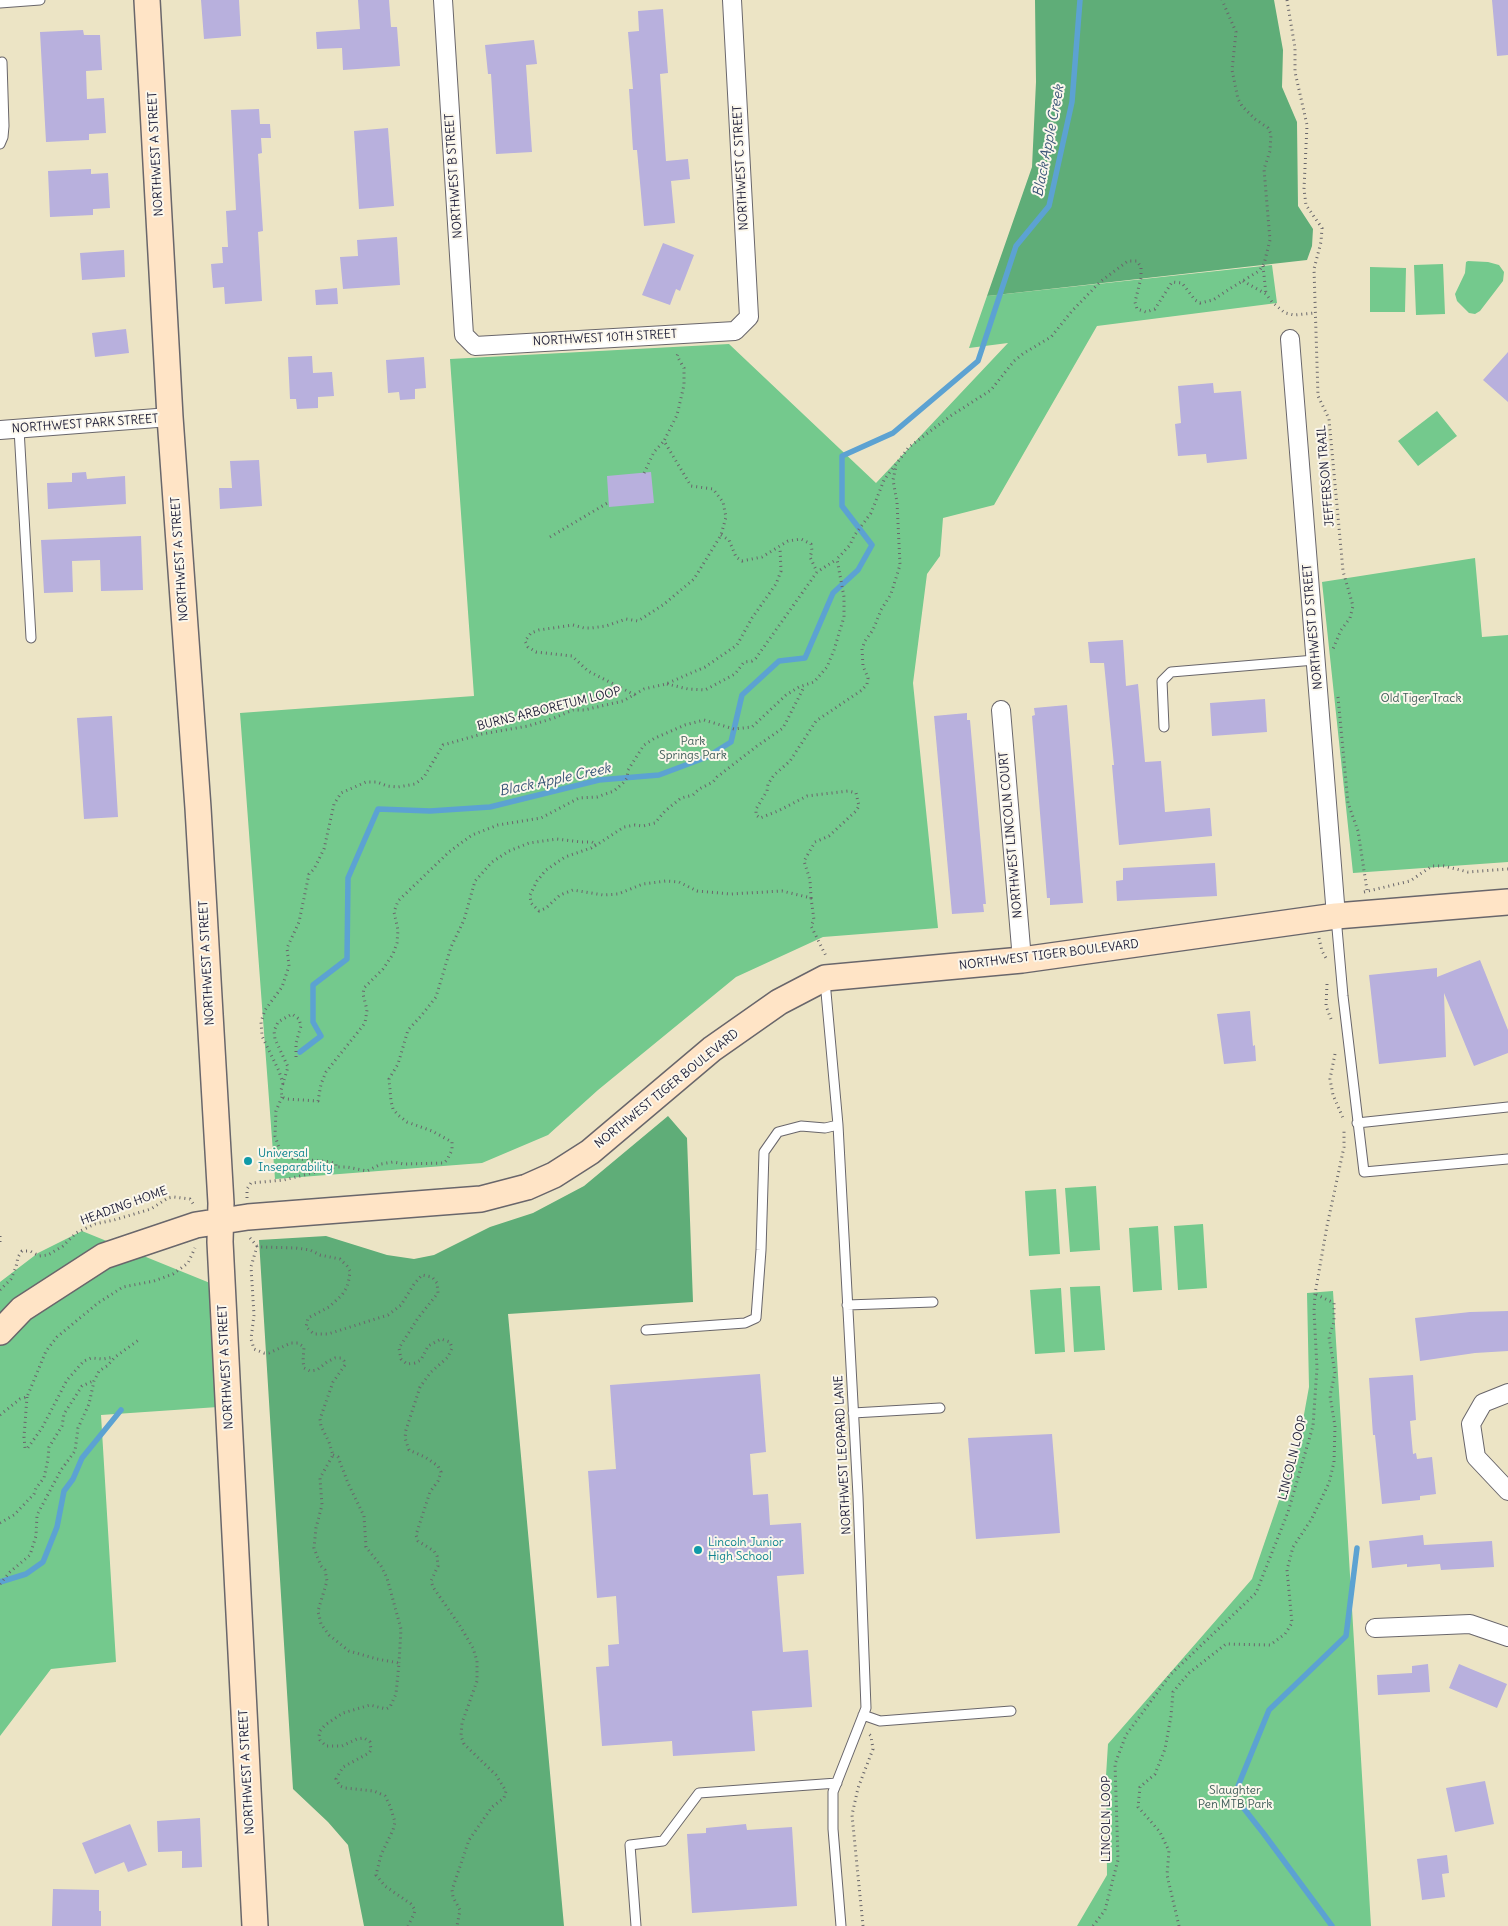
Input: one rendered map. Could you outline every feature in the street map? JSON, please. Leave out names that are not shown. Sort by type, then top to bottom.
[{"type":"street","name":"NORTHWEST A STREET","points":[[147,0],[170,417],[200,828],[221,1203],[220,1220],[255,1926]]},
{"type":"street","name":"NORTHWEST B STREET","points":[[443,0],[464,335],[476,346]]},
{"type":"street","name":"NORTHWEST C STREET","points":[[732,0],[750,317],[735,331]]},
{"type":"street","name":"NORTHWEST 10TH STREET","points":[[476,346],[735,331]]},
{"type":"street","name":"NORTHWEST D STREET","points":[[1290,339],[1336,916]]},
{"type":"street","name":"NORTHWEST PARK STREET","points":[[0,430],[170,417]]},
{"type":"street","name":"NORTHWEST LINCOLN COURT","points":[[1001,710],[1022,960]]},
{"type":"street","name":"NORTHWEST TIGER BOULEVARD","points":[[0,1332],[22,1309],[104,1256],[176,1230],[220,1220],[481,1199],[526,1187],[554,1175],[590,1152],[712,1049],[826,969],[1022,960],[1336,916],[1508,902]]},
{"type":"street","points":[[1508,1393],[1483,1403],[1471,1424],[1476,1457],[1508,1492]]},
{"type":"street","points":[[1376,1628],[1470,1624],[1508,1637]]},
{"type":"lane","points":[[0,3],[40,0]]},
{"type":"lane","points":[[0,144],[4,138],[2,62]]},
{"type":"lane","points":[[19,429],[30,638]]},
{"type":"lane","points":[[1164,727],[1162,681],[1171,672],[1315,660]]},
{"type":"lane","points":[[1336,916],[1357,1123],[1364,1172],[1508,1159]]},
{"type":"lane","name":"NORTHWEST LEOPARD LANE","points":[[826,969],[838,1125],[858,1496],[866,1708],[833,1792],[832,1829],[841,1926]]},
{"type":"lane","points":[[1357,1123],[1508,1107]]},
{"type":"lane","points":[[646,1330],[745,1323],[756,1318],[761,1250],[764,1152],[778,1132],[801,1126],[825,1128],[838,1125]]},
{"type":"lane","points":[[847,1305],[933,1302]]},
{"type":"lane","points":[[853,1413],[940,1408]]},
{"type":"lane","points":[[863,1715],[880,1721],[1011,1710]]},
{"type":"lane","points":[[636,1926],[630,1845],[663,1841],[698,1793],[837,1783]]},
{"type":"path","points":[[1222,0],[1236,32],[1232,70],[1238,99],[1242,106],[1268,128],[1272,134],[1270,151],[1264,169],[1270,240],[1263,266],[1266,294]]},
{"type":"path","name":"JEFFERSON TRAIL","points":[[1287,0],[1295,48],[1295,72],[1307,125],[1304,189],[1306,205],[1322,228],[1321,242],[1314,269],[1318,396],[1329,418],[1343,572],[1353,606],[1350,618],[1341,630],[1333,650]]},
{"type":"path","points":[[666,684],[682,688],[705,690],[735,674],[744,662],[752,661],[756,658],[817,572],[837,559],[850,545],[854,536],[871,513],[884,480],[909,447],[952,414],[991,390],[1014,361],[1051,337],[1094,288],[1128,261],[1137,262],[1141,267],[1140,284],[1135,302],[1137,309],[1146,312],[1155,309],[1172,282],[1182,283],[1195,300],[1200,303],[1213,300],[1259,271],[1263,266]]},
{"type":"path","points":[[1242,281],[1266,294],[1285,313],[1294,315],[1315,312]]},
{"type":"path","points":[[644,473],[654,452],[664,441],[677,415],[684,385],[684,368],[677,356],[684,334]]},
{"type":"path","points":[[635,695],[588,671],[572,656],[536,652],[528,647],[525,641],[531,632],[539,630],[573,625],[592,628],[621,622],[626,619],[638,621],[663,605],[694,579],[721,535],[726,517],[724,502],[713,489],[691,486],[664,441]]},
{"type":"path","points":[[826,969],[811,926],[814,920],[810,880],[804,861],[815,842],[829,836],[856,811],[859,806],[856,793],[848,791],[807,796],[760,818],[756,816],[756,808],[767,791],[768,784],[774,774],[790,761],[816,721],[862,690],[867,684],[868,678],[863,666],[862,649],[873,630],[881,610],[892,594],[900,565],[897,502],[893,480],[896,463]]},
{"type":"path","points":[[550,537],[609,502]]},
{"type":"path","points":[[721,535],[729,540],[739,560],[762,557],[792,539],[801,539],[811,544],[810,557],[817,572]]},
{"type":"path","name":"BURNS ARBORETUM LOOP","points":[[283,1084],[279,1071],[262,1036],[261,1022],[266,1010],[282,987],[288,966],[287,948],[299,922],[309,874],[314,869],[324,849],[334,804],[342,793],[366,782],[378,782],[387,786],[398,787],[415,784],[424,777],[443,745],[482,734],[528,726],[573,710],[584,710],[623,702],[644,689],[666,684],[705,667],[736,646],[752,618],[776,584],[781,571],[780,547]]},
{"type":"path","points":[[282,1097],[286,1099],[318,1101],[321,1084],[326,1072],[364,1023],[367,1010],[363,994],[364,988],[383,969],[393,954],[397,943],[398,930],[394,912],[398,901],[449,852],[472,834],[487,828],[540,818],[579,798],[598,797],[614,791],[627,778],[628,770],[644,745],[655,738],[685,725],[704,720],[734,729],[752,727],[786,695],[814,682],[827,667],[844,617],[844,597],[837,559]]},
{"type":"path","points":[[804,686],[783,728],[757,746],[713,782],[692,795],[681,798],[665,811],[655,823],[624,827],[595,846],[565,857],[546,870],[537,881],[530,895],[533,907],[539,911],[546,908],[560,895],[573,890],[603,895],[618,894],[643,884],[666,881],[679,882],[697,891],[731,894],[782,891],[811,898]]},
{"type":"path","points":[[1337,695],[1340,704],[1348,803],[1358,831],[1367,890]]},
{"type":"path","points":[[248,1196],[247,1189],[251,1184],[284,1180],[336,1167],[348,1166],[367,1171],[382,1164],[393,1162],[404,1164],[444,1163],[447,1160],[452,1150],[452,1142],[432,1131],[406,1122],[398,1115],[393,1109],[391,1101],[389,1079],[398,1064],[408,1030],[436,997],[451,947],[464,920],[475,881],[492,862],[509,851],[529,843],[557,839],[594,842],[595,846]]},
{"type":"path","points":[[1362,893],[1367,890],[1410,881],[1432,866],[1444,866],[1468,872],[1508,869]]},
{"type":"path","points":[[1320,940],[1322,951],[1327,959]]},
{"type":"path","points":[[1328,982],[1326,1006],[1332,1021]]},
{"type":"path","points":[[296,1057],[296,1043],[301,1026],[299,1019],[292,1014],[283,1017],[278,1022],[274,1031],[275,1039],[288,1067],[280,1090],[282,1097],[276,1111],[275,1136],[280,1150],[290,1158],[331,1162],[336,1164],[336,1167]]},
{"type":"path","name":"LINCOLN LOOP","points":[[1093,1926],[1105,1910],[1118,1860],[1115,1764],[1126,1735],[1171,1674],[1228,1622],[1256,1592],[1288,1512],[1313,1426],[1318,1368],[1314,1311],[1315,1294],[1344,1147],[1344,1123],[1333,1094],[1330,1079],[1337,1048]]},
{"type":"path","name":"HEADING HOME","points":[[0,1290],[11,1279],[18,1256],[22,1251],[30,1251],[39,1256],[48,1255],[64,1246],[76,1233],[95,1224],[151,1208],[168,1198],[190,1199],[195,1207]]},
{"type":"path","points":[[0,1236],[0,1244]]},
{"type":"path","points":[[248,1236],[257,1246],[310,1250],[320,1255],[340,1259],[347,1266],[350,1271],[349,1279],[342,1295],[329,1307],[308,1318],[306,1327],[314,1334],[328,1334],[388,1315],[401,1305],[422,1275],[432,1277],[438,1283],[438,1293],[398,1348],[401,1359],[407,1364],[421,1360],[428,1346],[441,1339],[450,1342],[452,1348],[448,1357],[431,1372],[420,1387],[406,1430],[409,1450],[438,1466],[441,1472],[438,1481],[430,1492],[417,1527],[416,1535],[418,1541],[437,1556],[438,1566],[431,1581],[433,1587],[460,1626],[473,1648],[477,1661],[477,1681],[462,1724],[461,1736],[464,1744],[496,1775],[506,1790],[504,1798],[492,1807],[469,1840],[452,1890],[460,1910],[457,1926]]},
{"type":"path","points":[[257,1246],[251,1267],[254,1315],[251,1339],[254,1349],[269,1353],[291,1343],[298,1342],[304,1347],[302,1361],[304,1368],[310,1372],[317,1370],[335,1358],[341,1358],[345,1365],[333,1382],[320,1419],[321,1426],[334,1454],[338,1457],[364,1516],[366,1547],[381,1566],[387,1578],[401,1628],[399,1663],[396,1694],[390,1707],[386,1709],[370,1705],[343,1713],[325,1725],[320,1731],[319,1736],[326,1746],[342,1746],[364,1738],[370,1742],[371,1750],[369,1753],[343,1767],[336,1779],[340,1786],[345,1788],[374,1790],[385,1796],[390,1806],[394,1830],[381,1855],[376,1874],[385,1886],[411,1904],[415,1910],[408,1926]]},
{"type":"path","points":[[115,1357],[91,1358],[84,1361],[67,1380],[42,1428],[27,1449],[24,1448],[28,1397],[46,1351],[58,1337],[98,1302],[123,1287],[154,1281],[182,1268],[188,1262],[196,1247]]},
{"type":"path","points":[[1179,1926],[1167,1875],[1169,1851],[1160,1832],[1138,1807],[1140,1788],[1155,1774],[1165,1749],[1173,1692],[1189,1673],[1226,1644],[1270,1645],[1285,1634],[1292,1623],[1287,1570],[1293,1547],[1311,1520],[1330,1483],[1334,1462],[1334,1426],[1330,1396],[1335,1373],[1330,1337],[1334,1322],[1334,1303],[1315,1294]]},
{"type":"path","points":[[0,1584],[10,1572],[30,1555],[36,1536],[37,1515],[60,1470],[75,1451],[78,1428],[89,1404],[94,1381],[99,1370],[140,1340]]},
{"type":"path","points":[[0,1523],[14,1515],[34,1494],[44,1478],[49,1447],[62,1426],[64,1414],[82,1386],[94,1381]]},
{"type":"path","points":[[0,1415],[20,1399],[28,1397]]},
{"type":"path","points":[[334,1454],[320,1478],[322,1505],[316,1528],[314,1548],[327,1577],[318,1611],[321,1624],[329,1634],[349,1651],[399,1663]]},
{"type":"path","points":[[863,1926],[852,1815],[858,1788],[872,1749],[871,1736]]},
{"type":"green space","points":[[1035,0],[1274,0],[1283,50],[1282,87],[1297,122],[1298,206],[1313,229],[1312,246],[1307,260],[987,296],[1032,167],[1036,82]]},
{"type":"green space","points":[[1466,262],[1488,262],[1499,265],[1504,272],[1503,281],[1480,311],[1475,314],[1469,313],[1457,301],[1455,294],[1465,273]]},
{"type":"green space","points":[[1443,264],[1445,314],[1416,315],[1414,265]]},
{"type":"green space","name":"Park Springs Park","points":[[1272,265],[1277,303],[1097,326],[994,505],[943,518],[940,556],[927,574],[913,683],[938,928],[823,937],[736,977],[598,1090],[548,1135],[482,1163],[275,1179],[240,713],[474,696],[450,359],[729,344],[876,483],[1008,343],[969,348],[987,296]]},
{"type":"green space","points":[[1370,267],[1406,268],[1405,312],[1370,312]]},
{"type":"green space","points":[[1437,411],[1457,436],[1418,466],[1398,441]]},
{"type":"green space","name":"Old Tiger Track","points":[[1475,558],[1482,637],[1508,635],[1508,862],[1353,873],[1322,582]]},
{"type":"green space","points":[[668,1116],[687,1138],[693,1302],[508,1314],[564,1926],[364,1926],[348,1845],[328,1822],[293,1789],[259,1240],[326,1236],[387,1255],[414,1259],[434,1255],[490,1227],[533,1213],[584,1186]]},
{"type":"green space","points":[[1096,1186],[1100,1250],[1070,1252],[1065,1188]]},
{"type":"green space","points":[[1056,1189],[1060,1254],[1029,1256],[1025,1191]]},
{"type":"green space","points":[[1203,1224],[1207,1288],[1178,1290],[1174,1226]]},
{"type":"green space","points":[[1158,1226],[1162,1290],[1133,1292],[1129,1228]]},
{"type":"green space","points":[[82,1231],[210,1283],[218,1407],[101,1415],[116,1662],[51,1669],[0,1736],[0,1282],[38,1253]]},
{"type":"green space","points":[[1100,1286],[1105,1350],[1074,1352],[1070,1287]]},
{"type":"green space","points":[[1061,1288],[1065,1352],[1035,1354],[1030,1290]]},
{"type":"green space","name":"Slaughter Pen MTB Park","points":[[1333,1291],[1371,1926],[1077,1926],[1107,1875],[1106,1776],[1108,1744],[1252,1579],[1299,1442],[1309,1387],[1307,1293]]},
{"type":"building","points":[[201,0],[239,0],[241,36],[204,39]]},
{"type":"building","points":[[358,0],[389,0],[391,27],[397,27],[400,66],[343,70],[342,48],[317,49],[316,32],[360,29]]},
{"type":"building","points":[[1492,0],[1508,0],[1508,55],[1497,56]]},
{"type":"building","points":[[663,9],[668,73],[660,74],[666,161],[688,159],[690,179],[671,181],[675,223],[644,226],[637,150],[633,150],[629,89],[633,89],[628,32],[639,31],[638,11]]},
{"type":"building","points":[[83,30],[84,35],[100,35],[102,70],[86,71],[87,99],[104,98],[106,133],[89,134],[89,140],[46,142],[40,32]]},
{"type":"building","points":[[534,40],[537,64],[526,65],[532,152],[496,154],[491,74],[488,74],[485,45]]},
{"type":"building","points":[[259,109],[260,124],[270,124],[271,138],[261,138],[262,153],[258,154],[263,231],[258,232],[262,301],[225,304],[224,287],[213,288],[211,264],[223,263],[222,247],[228,247],[226,211],[236,210],[231,110]]},
{"type":"building","points":[[388,128],[394,206],[359,209],[354,131]]},
{"type":"building","points":[[91,169],[91,174],[108,173],[110,208],[93,209],[93,215],[50,217],[48,171]]},
{"type":"building","points":[[397,237],[400,285],[343,289],[340,257],[358,256],[357,240]]},
{"type":"building","points":[[663,243],[694,255],[680,291],[676,289],[670,305],[642,295]]},
{"type":"building","points":[[124,250],[125,277],[82,280],[80,253]]},
{"type":"building","points":[[337,288],[338,304],[316,305],[315,290]]},
{"type":"building","points":[[126,329],[129,353],[95,357],[92,333]]},
{"type":"building","points":[[1508,352],[1508,402],[1483,380]]},
{"type":"building","points":[[312,356],[313,373],[332,372],[334,396],[318,397],[318,408],[297,409],[296,399],[290,399],[288,357]]},
{"type":"building","points":[[424,357],[426,388],[415,389],[415,399],[400,400],[399,392],[388,393],[386,360]]},
{"type":"building","points":[[1213,383],[1214,393],[1241,391],[1247,459],[1207,463],[1206,454],[1178,456],[1175,424],[1181,423],[1178,386]]},
{"type":"building","points":[[259,460],[262,506],[220,509],[219,488],[232,488],[230,461]]},
{"type":"building","points":[[86,472],[87,479],[125,476],[126,504],[48,509],[47,483],[72,482],[72,473]]},
{"type":"building","points":[[651,472],[654,503],[609,507],[607,476]]},
{"type":"building","points":[[141,536],[143,590],[101,591],[100,560],[72,561],[73,592],[44,593],[41,540]]},
{"type":"building","points":[[1123,640],[1126,686],[1138,684],[1145,762],[1161,761],[1165,812],[1210,808],[1212,836],[1119,845],[1112,765],[1114,765],[1104,663],[1090,663],[1088,642]]},
{"type":"building","points":[[1265,699],[1267,732],[1212,736],[1210,703]]},
{"type":"building","points":[[1067,705],[1083,903],[1050,905],[1050,898],[1047,898],[1032,716],[1035,715],[1034,708]]},
{"type":"building","points":[[967,713],[967,720],[970,720],[986,904],[983,904],[984,912],[952,914],[934,716]]},
{"type":"building","points":[[112,716],[118,817],[84,819],[77,718]]},
{"type":"building","points":[[1215,863],[1217,896],[1117,901],[1116,881],[1123,880],[1123,868]]},
{"type":"building","points":[[1480,960],[1508,1030],[1508,1053],[1474,1066],[1444,993],[1446,1057],[1379,1064],[1369,975],[1437,968],[1437,977]]},
{"type":"building","points":[[1250,1011],[1256,1061],[1224,1064],[1217,1014]]},
{"type":"building","points":[[1508,1311],[1508,1351],[1475,1353],[1420,1361],[1415,1318],[1470,1312]]},
{"type":"building","name":"Lincoln Junior High School","points":[[760,1374],[766,1452],[750,1454],[753,1495],[768,1494],[770,1525],[801,1523],[804,1574],[777,1576],[783,1652],[808,1650],[812,1707],[752,1711],[755,1751],[673,1756],[672,1741],[602,1746],[596,1667],[609,1666],[608,1645],[619,1644],[616,1596],[597,1598],[588,1471],[616,1469],[610,1385]]},
{"type":"building","points":[[1413,1375],[1416,1420],[1410,1421],[1413,1454],[1416,1453],[1417,1459],[1432,1457],[1436,1494],[1420,1496],[1420,1500],[1382,1504],[1375,1435],[1373,1435],[1369,1378]]},
{"type":"building","points":[[1052,1434],[1060,1533],[976,1539],[968,1438]]},
{"type":"building","points":[[1423,1535],[1424,1545],[1492,1541],[1494,1567],[1441,1570],[1440,1564],[1407,1567],[1407,1564],[1372,1568],[1369,1541]]},
{"type":"building","points":[[1428,1664],[1430,1692],[1378,1695],[1377,1675],[1412,1673],[1412,1666]]},
{"type":"building","points":[[1459,1664],[1507,1684],[1497,1708],[1449,1688]]},
{"type":"building","points":[[1485,1781],[1494,1824],[1455,1832],[1446,1788]]},
{"type":"building","points":[[200,1818],[202,1867],[182,1868],[182,1851],[158,1852],[157,1821]]},
{"type":"building","points":[[130,1824],[147,1865],[128,1872],[124,1862],[95,1874],[82,1843]]},
{"type":"building","points":[[746,1824],[747,1830],[792,1827],[797,1906],[692,1913],[687,1834],[706,1833],[706,1828]]},
{"type":"building","points":[[1447,1855],[1449,1873],[1442,1874],[1445,1897],[1422,1900],[1417,1859]]},
{"type":"building","points":[[53,1889],[99,1890],[101,1926],[52,1926]]},
{"type":"waterway","name":"Black Apple Creek","points":[[300,1052],[321,1036],[313,1022],[313,985],[347,959],[348,878],[378,809],[430,811],[490,807],[599,780],[659,775],[707,757],[731,742],[742,695],[779,661],[805,658],[833,593],[858,570],[872,545],[842,506],[842,456],[893,433],[978,361],[1016,246],[1049,206],[1072,102],[1080,0]]},
{"type":"waterway","name":"Black Apple Creek","points":[[0,1582],[26,1574],[43,1562],[57,1527],[64,1491],[73,1479],[82,1458],[121,1410]]},
{"type":"waterway","points":[[1332,1926],[1234,1796],[1269,1710],[1346,1636],[1357,1548]]},
{"type":"place","name":"Universal Inseparability","points":[[248,1161]]},
{"type":"place","name":"Lincoln Junior High School","points":[[698,1550]]}]
